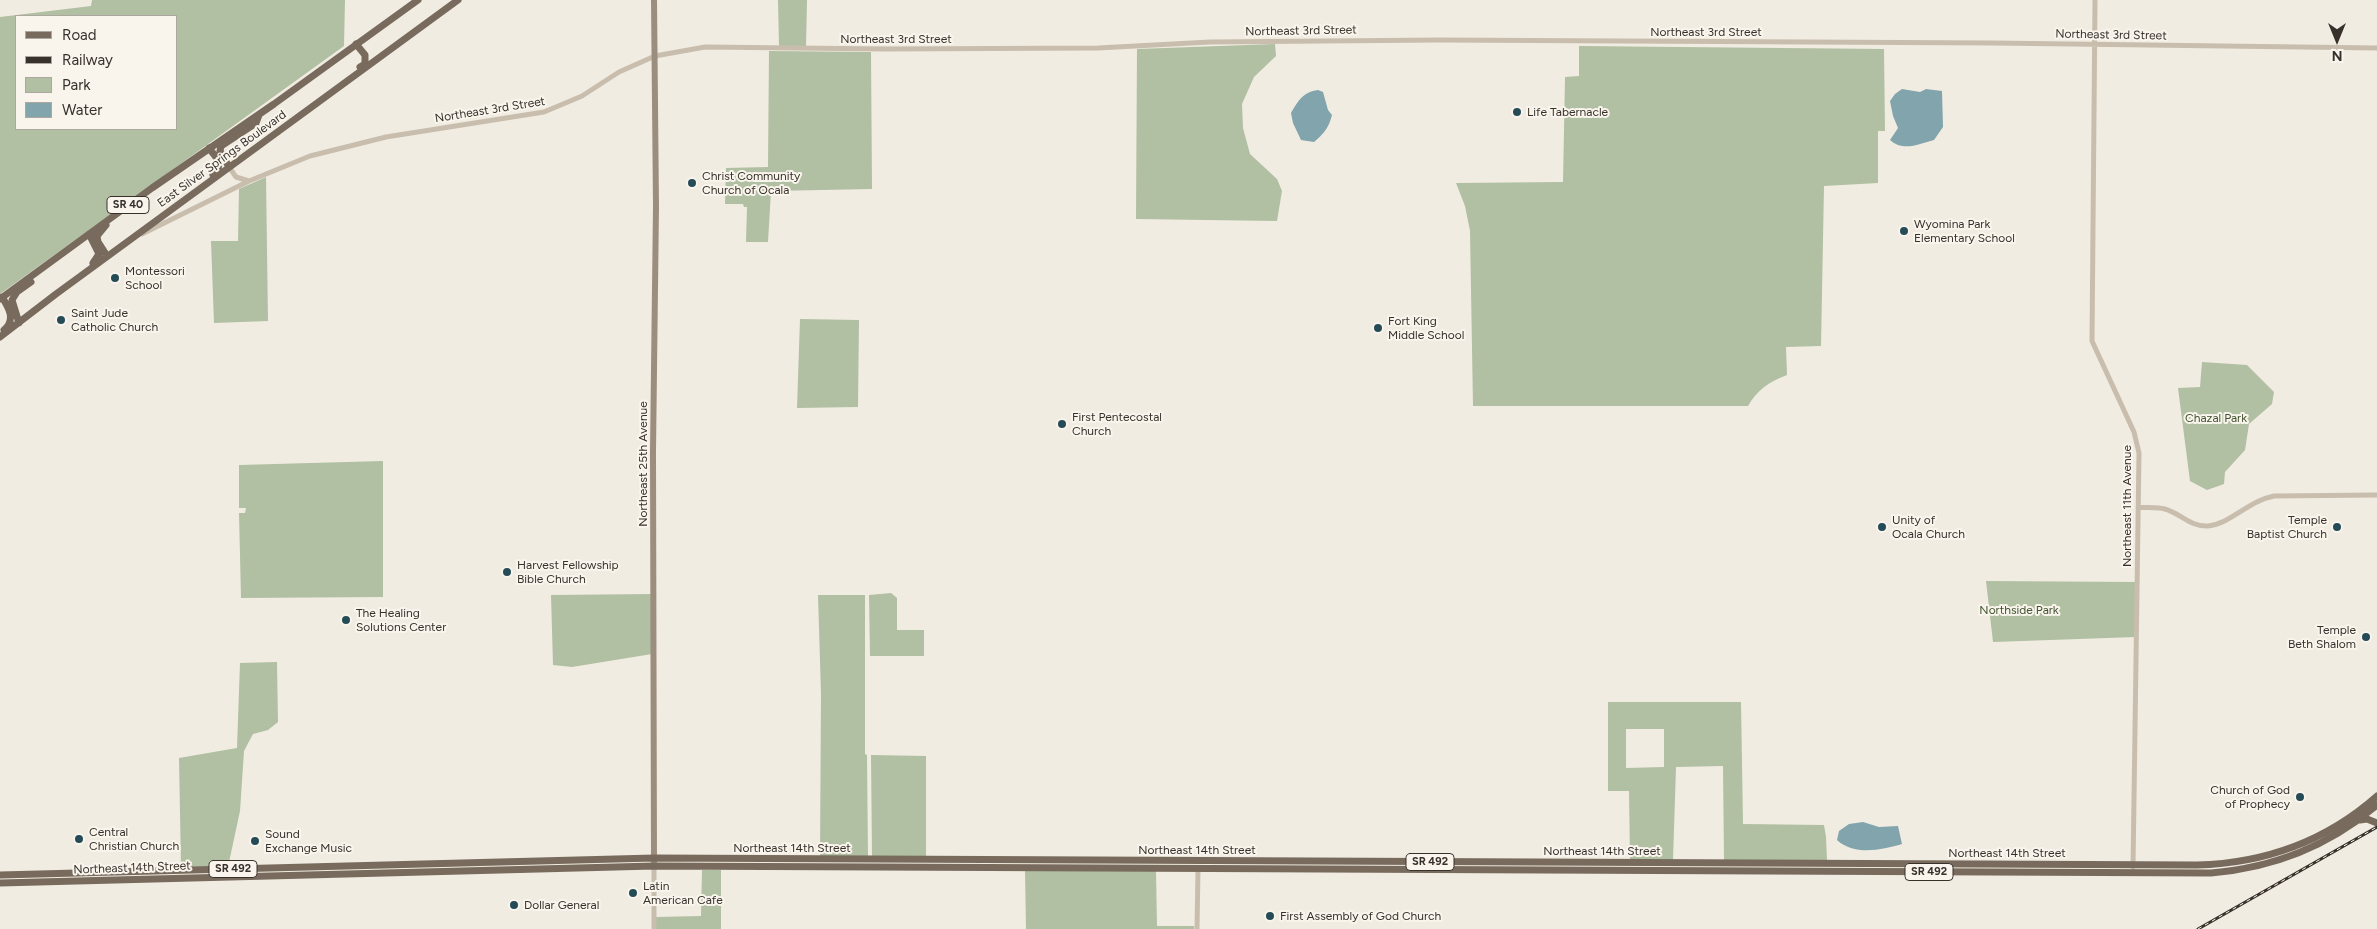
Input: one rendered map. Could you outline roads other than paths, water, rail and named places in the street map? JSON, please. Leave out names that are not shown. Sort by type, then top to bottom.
[{"type":"main road","name":"East Silver Springs Boulevard","points":[[1,298],[152,188],[259,115],[418,0]]},
{"type":"main road","name":"East Silver Springs Boulevard","points":[[0,337],[59,291],[458,0]]},
{"type":"main road","name":"Northeast 25th Avenue","points":[[654,0],[654,862]]},
{"type":"main road","points":[[318,102],[323,95],[365,64],[365,55],[356,44]]},
{"type":"main road","points":[[229,167],[220,151],[221,146],[256,123],[259,115]]},
{"type":"main road","points":[[179,204],[185,195],[218,171],[219,161],[209,148]]},
{"type":"main road","points":[[108,256],[98,242],[101,229],[151,193],[152,188]]},
{"type":"main road","points":[[59,291],[60,287],[97,258],[99,254],[88,234]]},
{"type":"main road","points":[[19,323],[12,300],[17,292],[39,276],[44,267]]},
{"type":"main road","points":[[0,333],[11,322],[7,306],[1,298]]},
{"type":"main road","name":"Northeast 14th Street","points":[[654,862],[1198,869],[2133,869],[2220,864],[2270,855],[2301,844],[2336,826],[2377,796]]},
{"type":"main road","name":"Northeast 14th Street","points":[[0,883],[466,871],[540,865],[654,862],[2133,869],[2211,873],[2253,868],[2311,848],[2359,820],[2377,805]]},
{"type":"main road","points":[[2359,820],[2367,819],[2377,823]]},
{"type":"main road","points":[[465,862],[466,871]]},
{"type":"main road","name":"Northeast 14th Street","points":[[0,875],[465,862],[540,865]]},
{"type":"street","name":"Northeast 11th Avenue","points":[[2095,0],[2092,341],[2138,442],[2133,869]]},
{"type":"street","name":"Northeast 3rd Street","points":[[130,239],[249,181],[310,156],[386,137],[544,112],[582,96],[620,72],[655,56],[704,47],[887,50],[1089,48],[1315,40],[2377,48]]},
{"type":"street","points":[[229,167],[236,177],[249,181]]},
{"type":"street","points":[[2138,507],[2165,509],[2192,524],[2206,526],[2222,522],[2263,498],[2274,496],[2377,495]]},
{"type":"street","name":"Northeast 25th Avenue","points":[[654,862],[654,929]]},
{"type":"street","points":[[1197,929],[1198,869]]},
{"type":"water","points":[[1902,89],[1920,92],[1926,89],[1942,91],[1943,127],[1934,140],[1917,145],[1900,146],[1890,140],[1898,128],[1890,101]]},
{"type":"water","points":[[1318,90],[1323,92],[1328,110],[1332,115],[1331,119],[1326,130],[1314,142],[1301,140],[1293,123],[1291,113],[1305,95]]},
{"type":"water","points":[[1863,822],[1879,827],[1898,826],[1902,844],[1877,850],[1860,850],[1844,845],[1837,840],[1839,831],[1849,824]]},
{"type":"railway","points":[[2198,929],[2377,827]]},
{"type":"place","name":"Life Tabernacle","points":[[1517,112]]},
{"type":"place","name":"Christ Community Church of Ocala","points":[[692,183]]},
{"type":"place","name":"Wyomina Park Elementary School","points":[[1904,231]]},
{"type":"place","name":"Montessori School","points":[[115,278]]},
{"type":"place","name":"Saint Jude Catholic Church","points":[[61,320]]},
{"type":"place","name":"Fort King Middle School","points":[[1378,328]]},
{"type":"place","name":"First Pentecostal Church","points":[[1062,424]]},
{"type":"place","name":"Unity of Ocala Church","points":[[1882,527]]},
{"type":"place","name":"Temple Baptist Church","points":[[2337,527]]},
{"type":"place","name":"Harvest Fellowship Bible Church","points":[[507,572]]},
{"type":"place","name":"The Healing Solutions Center","points":[[346,620]]},
{"type":"place","name":"Temple Beth Shalom","points":[[2366,637]]},
{"type":"place","name":"Church of God of Prophecy","points":[[2300,797]]},
{"type":"place","name":"Central Christian Church","points":[[79,839]]},
{"type":"place","name":"Sound Exchange Music","points":[[255,841]]},
{"type":"place","name":"Latin American Cafe","points":[[633,893]]},
{"type":"place","name":"Dollar General","points":[[514,905]]},
{"type":"place","name":"First Assembly of God Church","points":[[1270,916]]},
{"type":"park label","name":"Chazal Park","points":[[2216,418]]},
{"type":"park label","name":"Northside Park","points":[[2019,610]]}]
